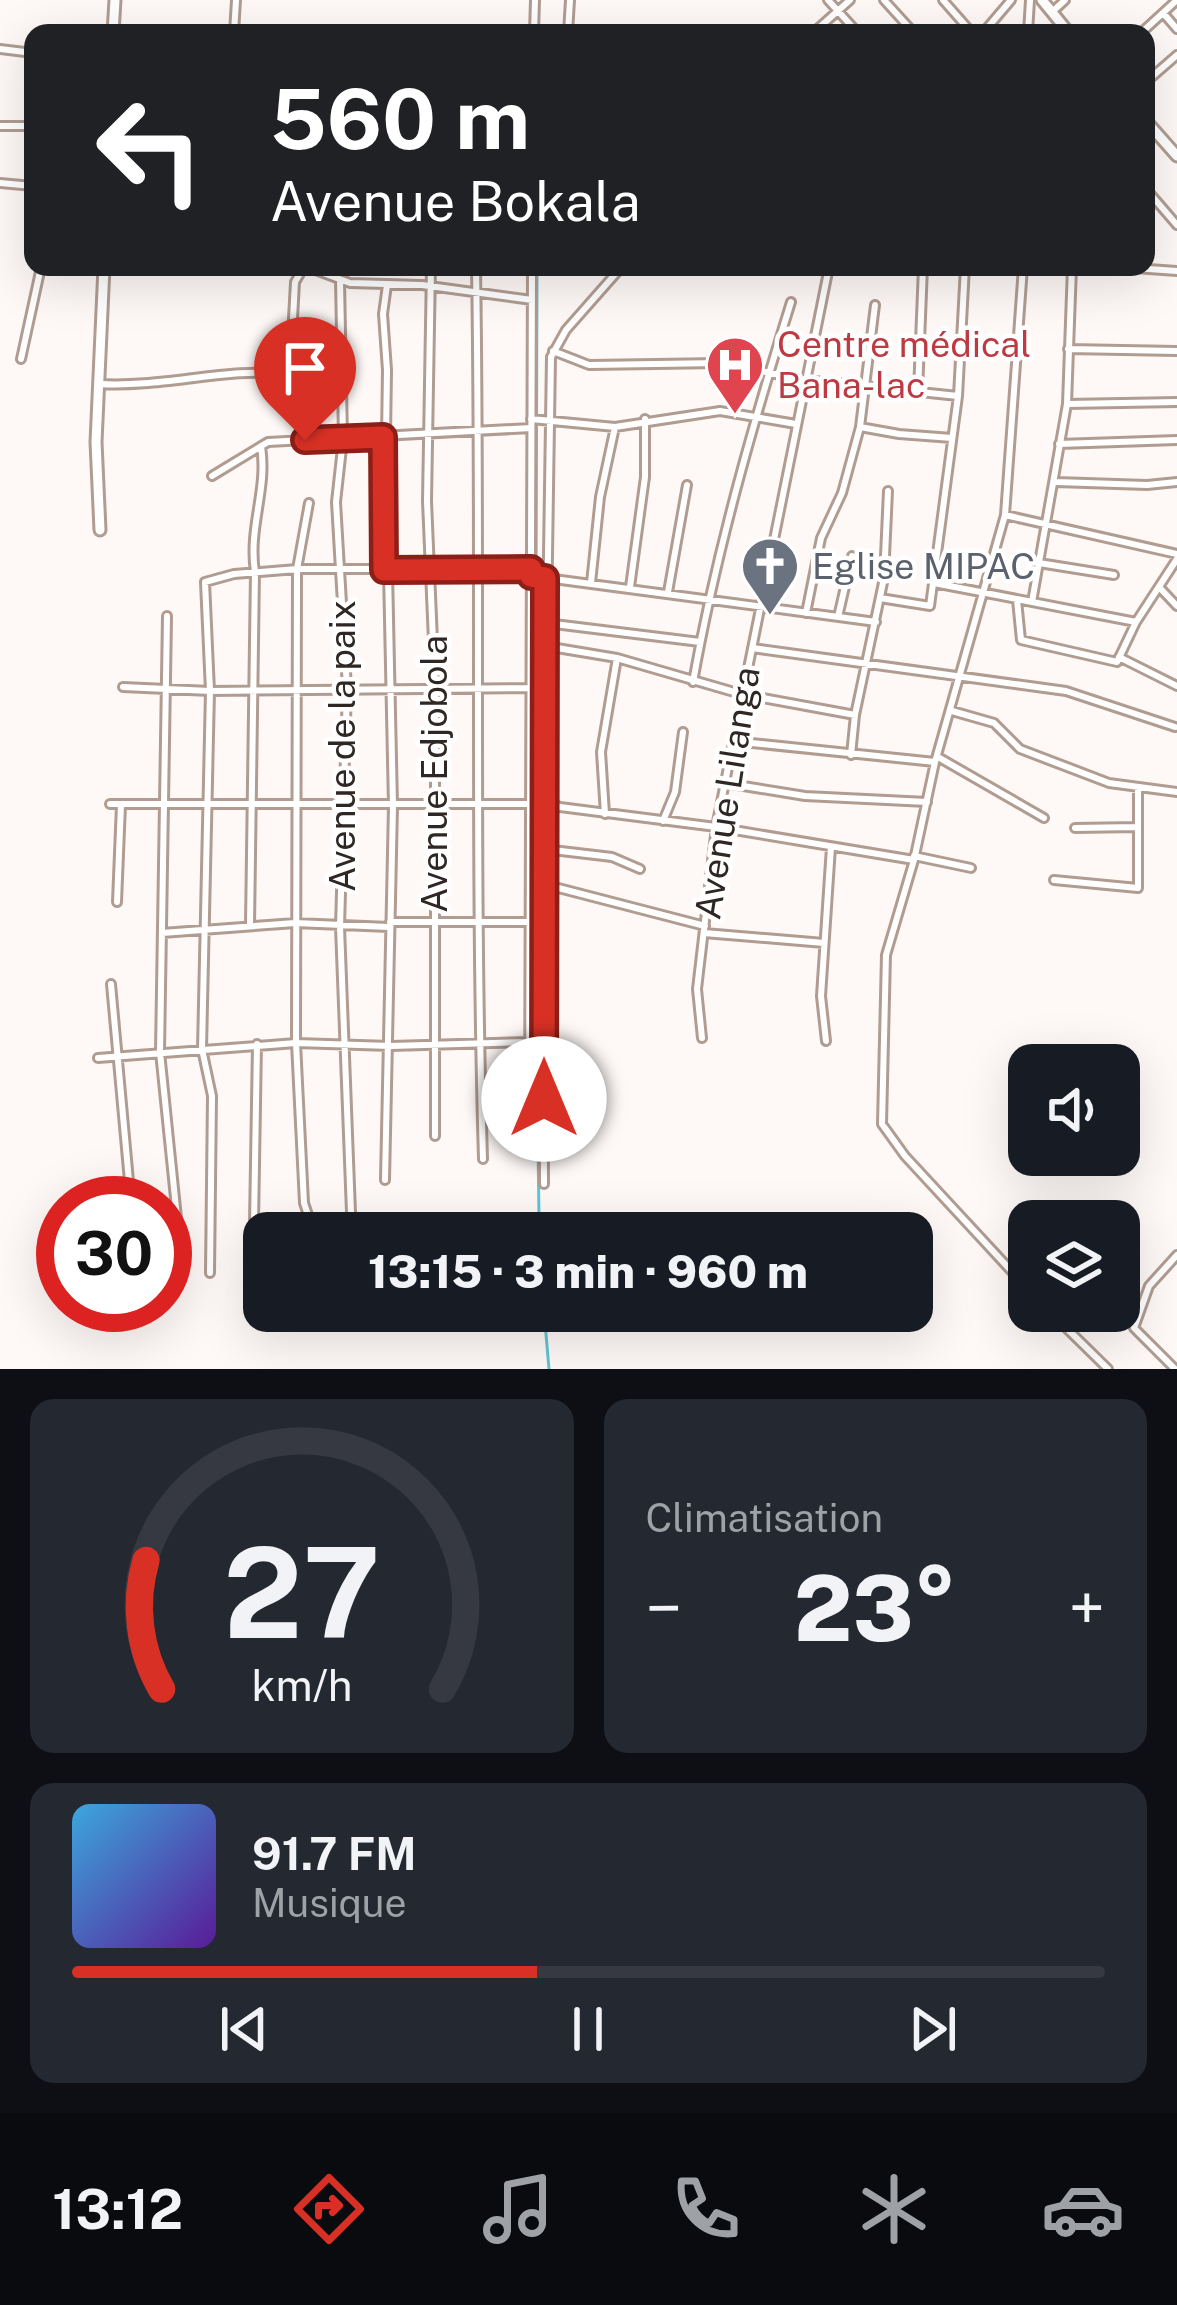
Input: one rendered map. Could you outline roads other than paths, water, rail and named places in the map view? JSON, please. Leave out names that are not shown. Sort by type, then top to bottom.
[{"type":"street","points":[[829,0],[850,24]]},
{"type":"street","points":[[823,24],[850,0]]},
{"type":"street","points":[[884,0],[906,24]]},
{"type":"street","points":[[943,0],[965,24]]},
{"type":"street","points":[[1042,0],[1062,24]]},
{"type":"street","points":[[1052,11],[1065,0]]},
{"type":"street","points":[[1151,24],[1176,0]]},
{"type":"street","points":[[1163,13],[1177,29]]},
{"type":"street","points":[[1155,131],[1177,156]]},
{"type":"street","points":[[1155,199],[1177,225]]},
{"type":"street","points":[[21,358],[39,276]]},
{"type":"street","points":[[100,530],[95,442],[104,276]]},
{"type":"street","points":[[98,384],[134,386],[262,371],[290,374],[299,276]]},
{"type":"street","points":[[329,276],[532,300]]},
{"type":"street","name":"Avenue Edjobola","points":[[431,276],[435,1136]]},
{"type":"street","points":[[476,276],[475,570],[481,688],[484,1159]]},
{"type":"street","points":[[529,1107],[536,575],[532,276]]},
{"type":"street","points":[[544,1184],[546,623],[536,575],[536,422],[552,351],[615,276]]},
{"type":"street","name":"Avenue Lilanga","points":[[702,1039],[697,988],[716,826],[827,276]]},
{"type":"street","points":[[918,392],[923,276]]},
{"type":"street","points":[[880,598],[930,606],[958,396],[965,276]]},
{"type":"street","points":[[1008,1267],[918,1171],[882,1124],[886,956],[1005,515],[1022,276]]},
{"type":"street","points":[[1032,602],[1067,404],[1072,276]]},
{"type":"street","name":"Avenue de la paix","points":[[340,280],[343,439],[336,502],[346,688],[340,927],[351,1212]]},
{"type":"street","points":[[385,1180],[393,806],[383,437],[387,285]]},
{"type":"street","points":[[693,682],[755,415],[791,302]]},
{"type":"street","points":[[806,613],[821,538],[842,493],[860,427],[875,305]]},
{"type":"street","points":[[1068,350],[1177,351]]},
{"type":"street","points":[[552,351],[605,367],[721,363],[805,380],[958,396]]},
{"type":"street","points":[[1067,404],[1177,402]]},
{"type":"street","points":[[212,476],[268,442],[475,434],[536,422],[615,427],[720,411],[796,424]]},
{"type":"street","points":[[630,587],[645,477],[645,419]]},
{"type":"street","points":[[591,583],[600,497],[615,427]]},
{"type":"street","points":[[860,427],[952,438]]},
{"type":"street","points":[[1059,444],[1177,440]]},
{"type":"street","points":[[250,925],[255,572],[250,544],[265,471],[261,446]]},
{"type":"street","points":[[1056,482],[1177,482]]},
{"type":"street","points":[[668,592],[687,485]]},
{"type":"street","points":[[851,755],[880,598],[887,491]]},
{"type":"street","points":[[307,1212],[296,1043],[296,923],[297,569],[309,503]]},
{"type":"street","points":[[1005,515],[1177,557],[1117,662],[1022,640],[1017,600]]},
{"type":"street","points":[[838,617],[852,556]]},
{"type":"street","points":[[1039,562],[1114,575]]},
{"type":"street","points":[[210,1273],[212,1096],[202,1049],[210,691],[205,583],[297,569],[475,570],[876,622]]},
{"type":"street","points":[[934,583],[1136,622]]},
{"type":"street","points":[[1159,587],[1177,606]]},
{"type":"street","points":[[167,616],[160,1052],[173,1176]]},
{"type":"street","points":[[546,623],[700,642]]},
{"type":"street","points":[[545,646],[617,658],[741,694],[855,715]]},
{"type":"street","points":[[752,648],[1066,691],[1175,727]]},
{"type":"street","points":[[1119,657],[1177,686]]},
{"type":"street","points":[[605,814],[601,752],[617,658]]},
{"type":"street","points":[[123,687],[210,691],[531,688]]},
{"type":"street","points":[[952,711],[994,723],[1020,749],[1109,783],[1177,792]]},
{"type":"street","points":[[663,821],[675,792],[683,732]]},
{"type":"street","points":[[732,740],[851,755],[937,759],[1044,818]]},
{"type":"street","points":[[725,784],[805,796],[927,802]]},
{"type":"street","points":[[1054,880],[1138,889],[1138,788]]},
{"type":"street","points":[[546,801],[605,814],[716,826],[971,868]]},
{"type":"street","points":[[110,804],[531,804]]},
{"type":"street","points":[[117,902],[121,805]]},
{"type":"street","points":[[1075,828],[1138,827]]},
{"type":"street","points":[[826,1041],[820,996],[831,847]]},
{"type":"street","points":[[544,849],[612,857],[640,869]]},
{"type":"street","points":[[543,884],[704,930],[824,943]]},
{"type":"street","points":[[162,933],[296,923],[340,927],[530,922]]},
{"type":"street","points":[[111,984],[128,1176]]},
{"type":"street","points":[[98,1058],[257,1044],[528,1042]]},
{"type":"street","points":[[255,1212],[257,1044]]},
{"type":"street","points":[[1176,1369],[1134,1328],[1149,1286],[1177,1255]]},
{"type":"street","points":[[1070,1332],[1108,1369]]},
{"type":"waterway","points":[[538,17],[538,24]]},
{"type":"waterway","points":[[537,276],[539,1212]]},
{"type":"waterway","points":[[546,1332],[549,1369]]},
{"type":"place","name":"Centre médical Bana-lac","points":[[735,416]]},
{"type":"place","name":"Eglise MIPAC","points":[[770,617]]}]
